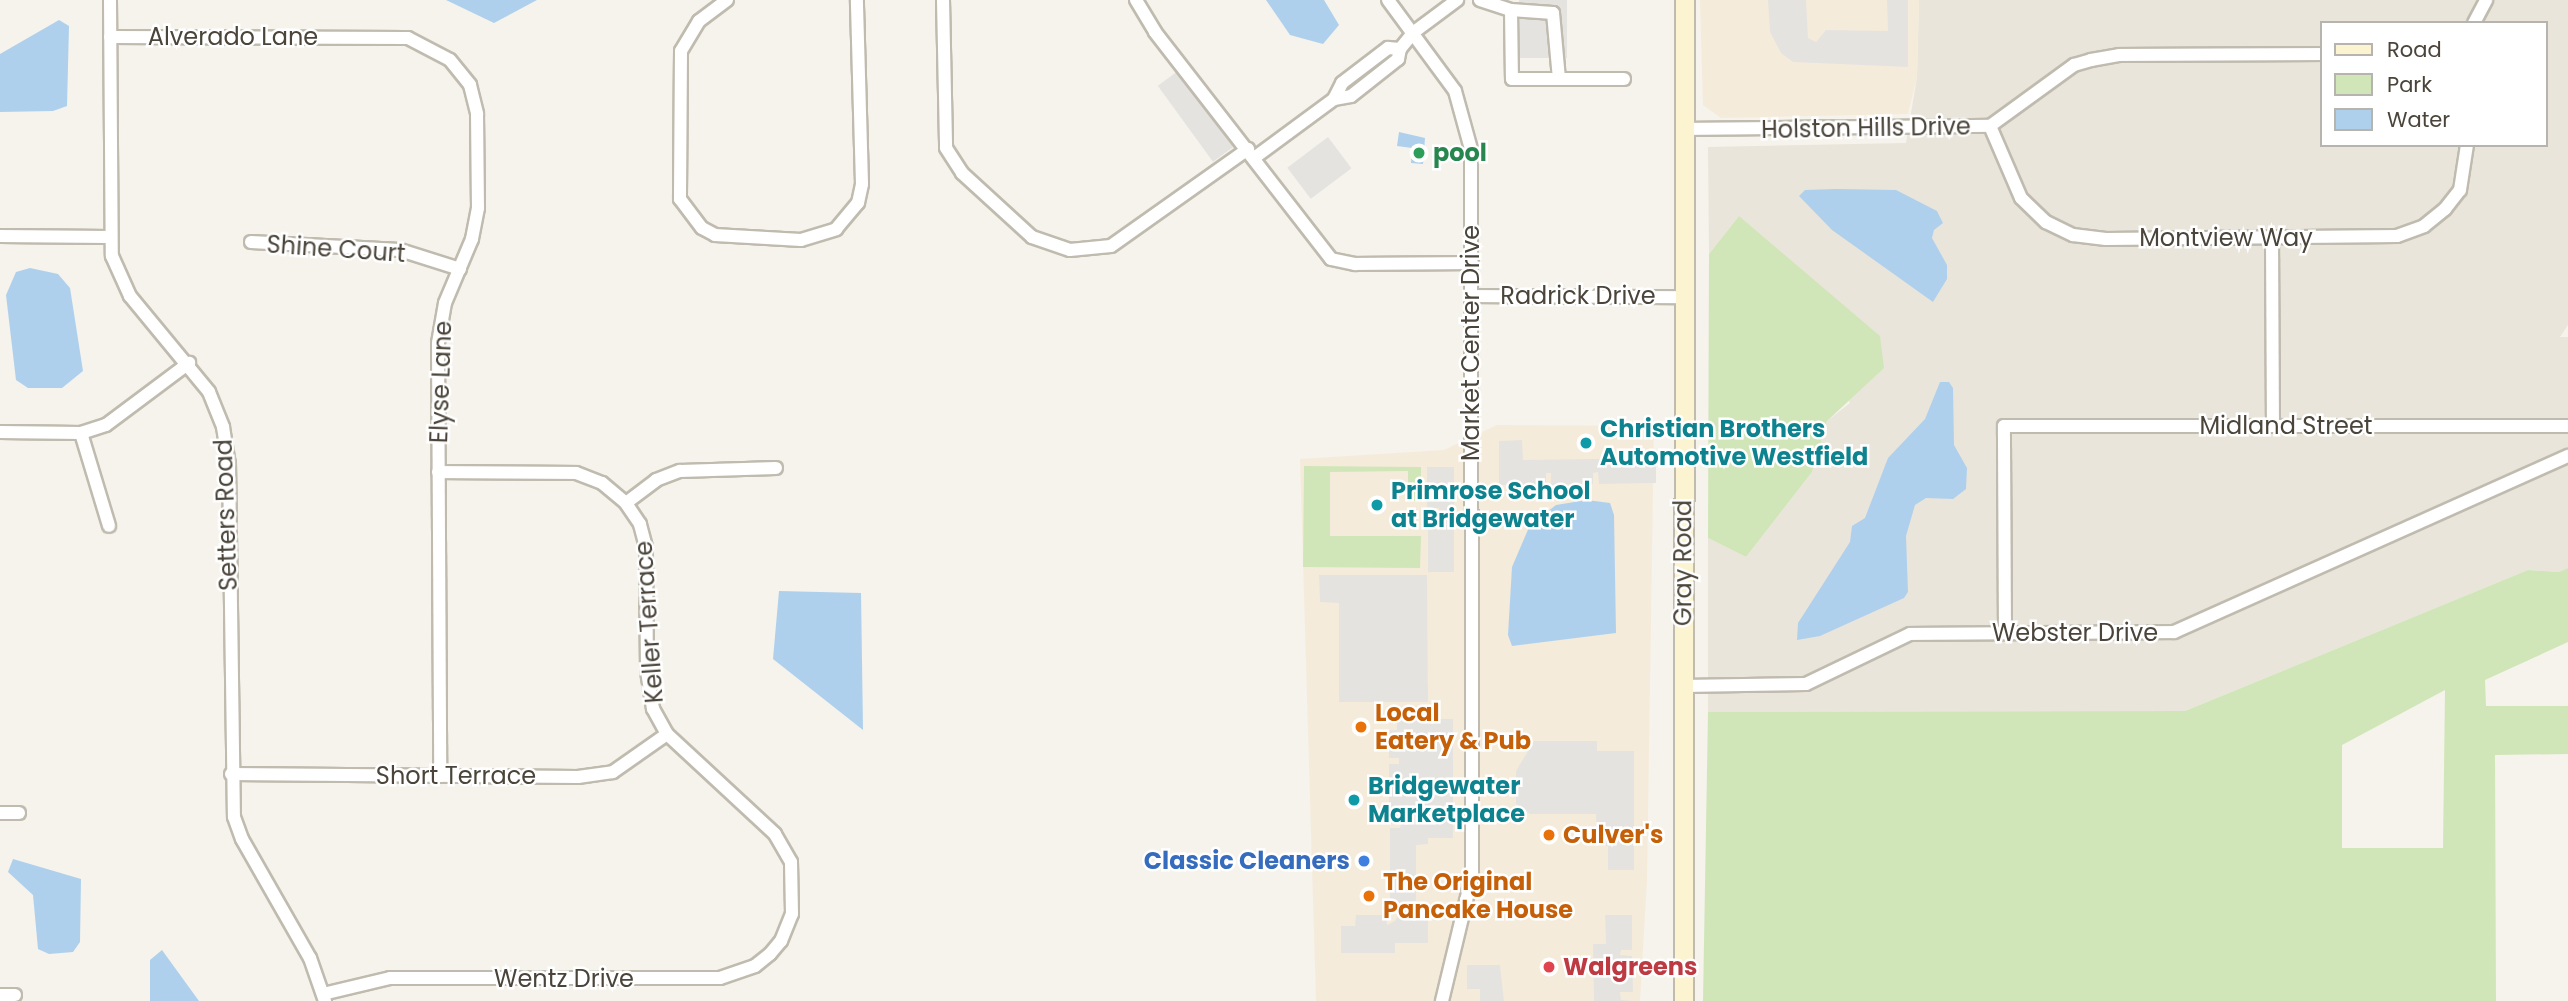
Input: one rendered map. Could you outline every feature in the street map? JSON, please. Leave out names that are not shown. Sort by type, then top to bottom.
[{"type":"street","name":"Setters Road","points":[[110,0],[110,237],[117,271],[130,296],[188,363],[209,392],[227,445],[231,774],[234,817],[242,839],[310,958],[324,998]]},
{"type":"street","points":[[727,0],[699,21],[681,51],[680,199],[702,228],[715,235],[769,238],[818,238],[836,229],[858,203],[862,184],[857,0]]},
{"type":"street","points":[[943,0],[946,148],[962,173],[1032,237],[1070,250],[1094,250],[1128,237],[1335,99],[1351,76],[1388,48],[1399,49],[1414,32],[1457,0]]},
{"type":"street","points":[[1136,0],[1156,32],[1334,261],[1472,263]]},
{"type":"street","name":"Market Center Drive","points":[[1388,0],[1450,82],[1466,118],[1471,149],[1472,876],[1442,1001]]},
{"type":"street","points":[[1480,0],[1511,10],[1553,13],[1559,79]]},
{"type":"street","name":"Gray Road","points":[[1684,1001],[1682,686],[1685,0]]},
{"type":"street","points":[[2475,21],[2486,0]]},
{"type":"street","points":[[1511,10],[1511,79],[1625,79]]},
{"type":"street","name":"Alverado Lane","points":[[110,37],[356,36]]},
{"type":"street","name":"Elyse Lane","points":[[356,36],[392,36],[423,43],[450,60],[470,85],[477,114],[478,208],[438,333],[440,776]]},
{"type":"street","name":"Holston Hills Drive","points":[[1685,129],[1990,126],[2074,65],[2091,60],[2119,55],[2320,54]]},
{"type":"street","name":"Montview Way","points":[[1990,126],[2021,198],[2046,222],[2073,235],[2106,239],[2397,236],[2424,226],[2445,209],[2460,190],[2467,147]]},
{"type":"street","points":[[0,236],[110,237]]},
{"type":"street","points":[[2272,239],[2273,426]]},
{"type":"street","name":"Shine Court","points":[[251,242],[400,250],[460,269]]},
{"type":"street","name":"Radrick Drive","points":[[1472,296],[1684,297]]},
{"type":"street","points":[[0,432],[81,433],[117,420],[188,363]]},
{"type":"street","name":"Midland Street","points":[[2005,633],[2004,426],[2568,426]]},
{"type":"street","points":[[81,433],[110,526]]},
{"type":"street","name":"Webster Drive","points":[[1682,686],[1806,684],[1910,634],[2174,632],[2568,456]]},
{"type":"street","points":[[626,503],[656,480],[680,471],[776,468]]},
{"type":"street","name":"Keller Terrace","points":[[438,472],[576,473],[602,483],[626,503],[644,536],[650,698],[667,734],[761,819],[785,849],[794,886],[787,929]]},
{"type":"street","name":"Short Terrace","points":[[231,774],[598,775],[635,760],[667,734]]},
{"type":"street","points":[[0,813],[19,813]]},
{"type":"street","name":"Wentz Drive","points":[[324,998],[390,978],[720,978],[755,966],[781,942],[787,929]]},
{"type":"street","points":[[0,995],[15,995]]},
{"type":"shaded area","points":[[1519,0],[1567,0],[1567,58],[1519,58]]},
{"type":"shaded area","points":[[1700,0],[1919,0],[1917,77],[1908,114],[1721,118],[1703,105]]},
{"type":"shaded area","points":[[1768,0],[1806,0],[1808,38],[1816,42],[1826,30],[1888,31],[1887,0],[1908,0],[1908,67],[1793,62],[1781,53],[1770,32]]},
{"type":"shaded area","points":[[1919,0],[2568,0],[2568,325],[2560,337],[2568,337],[2568,568],[2559,572],[2528,570],[2185,711],[1708,712],[1708,538],[1746,557],[1812,472],[1827,421],[1850,403],[1739,216],[1709,254],[1708,147],[1906,143],[1917,77]]},
{"type":"shaded area","points":[[1178,71],[1233,147],[1213,162],[1158,86]]},
{"type":"shaded area","points":[[1328,137],[1351,168],[1311,199],[1287,168]]},
{"type":"shaded area","points":[[1497,425],[1654,426],[1647,879],[1640,1001],[1316,1001],[1300,459],[1444,450]]},
{"type":"shaded area","points":[[1522,440],[1523,460],[1656,458],[1656,483],[1599,484],[1598,472],[1593,473],[1593,484],[1551,485],[1551,473],[1546,473],[1546,484],[1499,485],[1499,441]]},
{"type":"shaded area","points":[[1427,467],[1454,467],[1454,572],[1428,572],[1428,530],[1439,529],[1439,508],[1427,508]]},
{"type":"shaded area","points":[[1319,575],[1427,575],[1428,702],[1339,702],[1339,603],[1320,602]]},
{"type":"shaded area","points":[[1397,719],[1453,719],[1453,838],[1428,838],[1428,844],[1416,845],[1416,918],[1428,918],[1428,943],[1395,943],[1395,953],[1341,953],[1341,926],[1355,926],[1356,915],[1386,915],[1387,925],[1395,921],[1401,910],[1401,903],[1390,903],[1390,828],[1400,828],[1401,824],[1389,824],[1389,764],[1399,764],[1399,758],[1389,758],[1389,730],[1397,730]]},
{"type":"shaded area","points":[[1534,741],[1597,741],[1597,751],[1634,751],[1634,870],[1608,870],[1608,846],[1597,846],[1596,814],[1530,814],[1516,804],[1516,771]]},
{"type":"shaded area","points":[[1605,915],[1632,915],[1632,950],[1621,950],[1620,955],[1632,956],[1633,992],[1620,992],[1621,1000],[1632,1001],[1594,1001],[1593,944],[1606,944]]},
{"type":"shaded area","points":[[1467,965],[1500,965],[1504,1001],[1480,1001],[1480,989],[1467,989]]},
{"type":"green space","points":[[1739,216],[1880,336],[1884,368],[1827,421],[1812,472],[1746,557],[1708,538],[1709,254]]},
{"type":"green space","points":[[1304,466],[1421,467],[1421,501],[1408,501],[1408,471],[1330,472],[1330,536],[1421,536],[1420,568],[1303,567]]},
{"type":"green space","points":[[2568,568],[2568,642],[2485,680],[2486,706],[2568,706],[2568,754],[2495,755],[2496,1001],[1703,1001],[1708,712],[2185,711],[2528,570],[2559,572]],"holes":[[[2445,690],[2443,848],[2342,848],[2342,745]]]},
{"type":"water","points":[[446,0],[537,0],[494,23]]},
{"type":"water","points":[[1266,0],[1324,0],[1339,25],[1323,44],[1290,35]]},
{"type":"water","points":[[59,20],[69,26],[67,106],[53,111],[0,112],[0,54]]},
{"type":"water","name":"pool","points":[[1399,132],[1425,138],[1423,164],[1411,163],[1412,148],[1397,146]]},
{"type":"water","points":[[1805,190],[1896,190],[1937,211],[1943,223],[1934,230],[1932,238],[1947,265],[1947,279],[1933,302],[1832,230],[1799,196]]},
{"type":"water","points":[[30,268],[58,274],[70,288],[83,371],[62,388],[28,388],[16,380],[6,295],[16,272]]},
{"type":"water","points":[[1940,382],[1949,382],[1953,388],[1954,445],[1967,468],[1966,489],[1953,499],[1926,498],[1915,505],[1906,536],[1908,592],[1904,598],[1820,636],[1797,640],[1798,623],[1850,542],[1852,526],[1865,518],[1888,458],[1925,419]]},
{"type":"water","points":[[1587,500],[1610,503],[1614,515],[1616,633],[1512,646],[1508,635],[1512,567],[1530,525],[1556,505]]},
{"type":"water","points":[[779,591],[861,593],[863,730],[773,659]]},
{"type":"water","points":[[13,859],[81,879],[80,942],[73,952],[49,954],[38,949],[33,895],[8,872]]},
{"type":"water","points":[[162,950],[199,1001],[150,1001],[150,960]]},
{"type":"place","name":"pool","points":[[1419,153]]},
{"type":"place","name":"Christian Brothers Automotive Westfield","points":[[1586,443]]},
{"type":"place","name":"Primrose School at Bridgewater","points":[[1377,505]]},
{"type":"place","name":"Local Eatery & Pub","points":[[1361,727]]},
{"type":"place","name":"Bridgewater Marketplace","points":[[1354,800]]},
{"type":"place","name":"Culver's","points":[[1549,835]]},
{"type":"place","name":"Classic Cleaners","points":[[1364,861]]},
{"type":"place","name":"The Original Pancake House","points":[[1369,896]]},
{"type":"place","name":"Walgreens","points":[[1549,967]]}]
